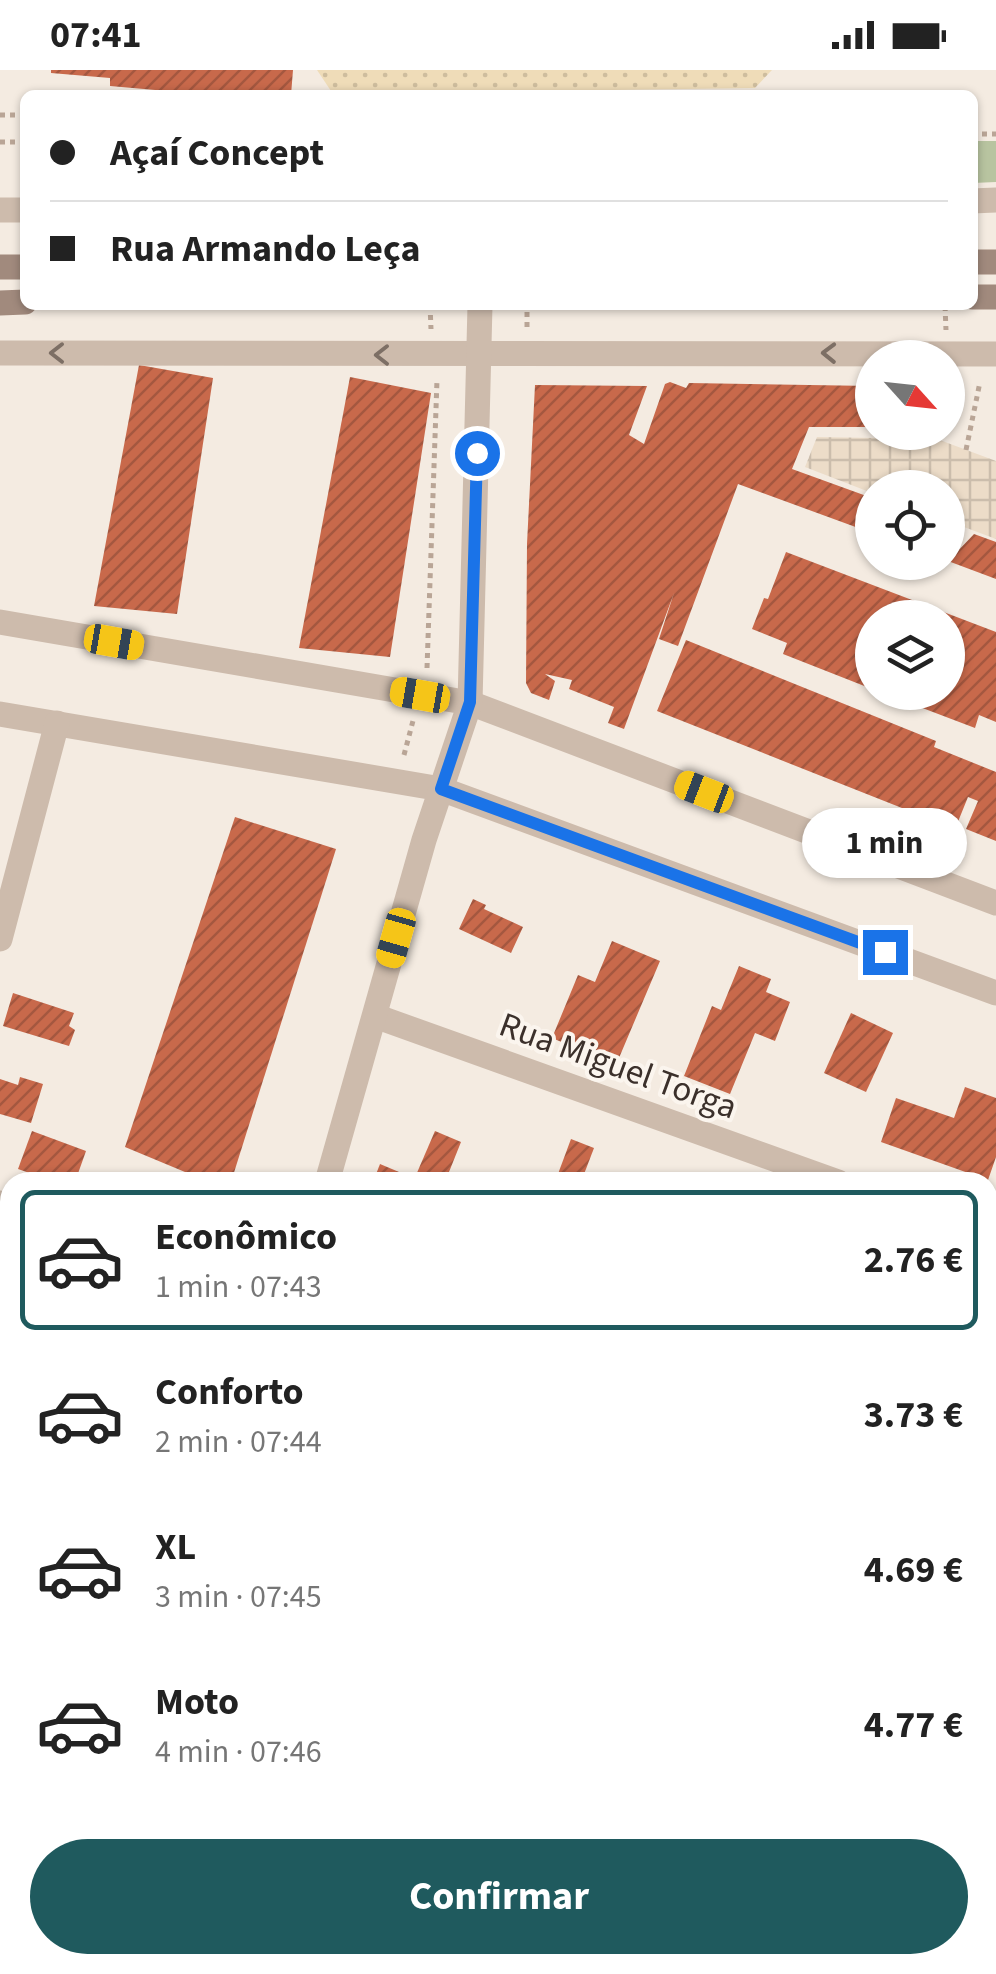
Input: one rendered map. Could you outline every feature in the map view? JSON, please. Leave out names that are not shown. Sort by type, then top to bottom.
[{"type":"street","points":[[330,1172],[470,702],[480,310]]},
{"type":"street","points":[[0,353],[996,354]]},
{"type":"street","points":[[0,622],[470,702],[996,902]]},
{"type":"street","points":[[0,714],[441,789],[996,993]]},
{"type":"street","points":[[0,938],[57,723]]},
{"type":"street","name":"Rua Miguel Torga","points":[[375,1016],[810,1172]]},
{"type":"path","points":[[397,782],[427,666],[437,380]]},
{"type":"path","points":[[966,450],[980,381]]},
{"type":"green space","points":[[978,141],[996,141],[996,182],[978,183]]},
{"type":"sand","points":[[317,70],[772,70],[755,88],[330,90]]},
{"type":"shaded area","points":[[817,437],[855,438],[855,450],[965,449],[996,461],[996,539],[965,527],[965,470],[855,470],[855,486],[805,467]]},
{"type":"building","points":[[293,70],[291,90],[155,90],[110,86],[110,78],[51,73]]},
{"type":"building","points":[[139,365],[213,378],[177,614],[94,606]]},
{"type":"building","points":[[350,377],[431,393],[390,657],[299,648]]},
{"type":"building","points":[[689,383],[855,386],[855,427],[809,427],[792,469],[855,492],[855,527],[738,484],[678,646],[659,639],[674,593],[624,729],[608,723],[614,707],[569,689],[572,680],[545,674],[555,681],[549,700],[531,693],[526,683],[527,544],[535,385],[647,386],[629,435],[644,444],[665,384],[686,388]]},
{"type":"building","points":[[974,534],[996,542],[996,579],[965,567],[965,543]]},
{"type":"building","points":[[786,552],[912,600],[855,600],[855,682],[783,654],[787,643],[752,629],[764,598],[768,599]]},
{"type":"building","points":[[965,620],[996,632],[996,722],[979,715],[975,728],[928,710],[965,710]]},
{"type":"building","points":[[686,640],[936,741],[934,747],[996,772],[996,841],[966,829],[978,801],[968,797],[955,829],[657,711]]},
{"type":"building","points":[[235,817],[336,849],[234,1172],[185,1172],[125,1147]]},
{"type":"building","points":[[473,899],[486,905],[484,909],[523,927],[511,953],[459,929]]},
{"type":"building","points":[[612,941],[660,961],[616,1065],[552,1038],[578,975],[595,982]]},
{"type":"building","points":[[739,966],[771,979],[766,992],[790,1002],[775,1041],[755,1033],[730,1094],[684,1076],[712,1006],[721,1010]]},
{"type":"building","points":[[13,993],[74,1013],[69,1026],[75,1030],[69,1046],[3,1026]]},
{"type":"building","points":[[851,1013],[893,1033],[866,1092],[824,1073]]},
{"type":"building","points":[[20,1077],[43,1084],[31,1123],[0,1114],[0,1079],[18,1085]]},
{"type":"building","points":[[965,1087],[996,1098],[996,1157],[991,1172],[965,1172],[881,1142],[896,1098],[954,1118]]},
{"type":"building","points":[[32,1131],[86,1151],[79,1172],[18,1169]]},
{"type":"building","points":[[435,1131],[461,1142],[449,1172],[417,1172]]},
{"type":"building","points":[[571,1139],[594,1148],[585,1172],[559,1172]]},
{"type":"building","points":[[380,1164],[399,1172],[377,1172]]},
{"type":"route","points":[[477,453],[470,702],[441,789],[885,952]]}]
